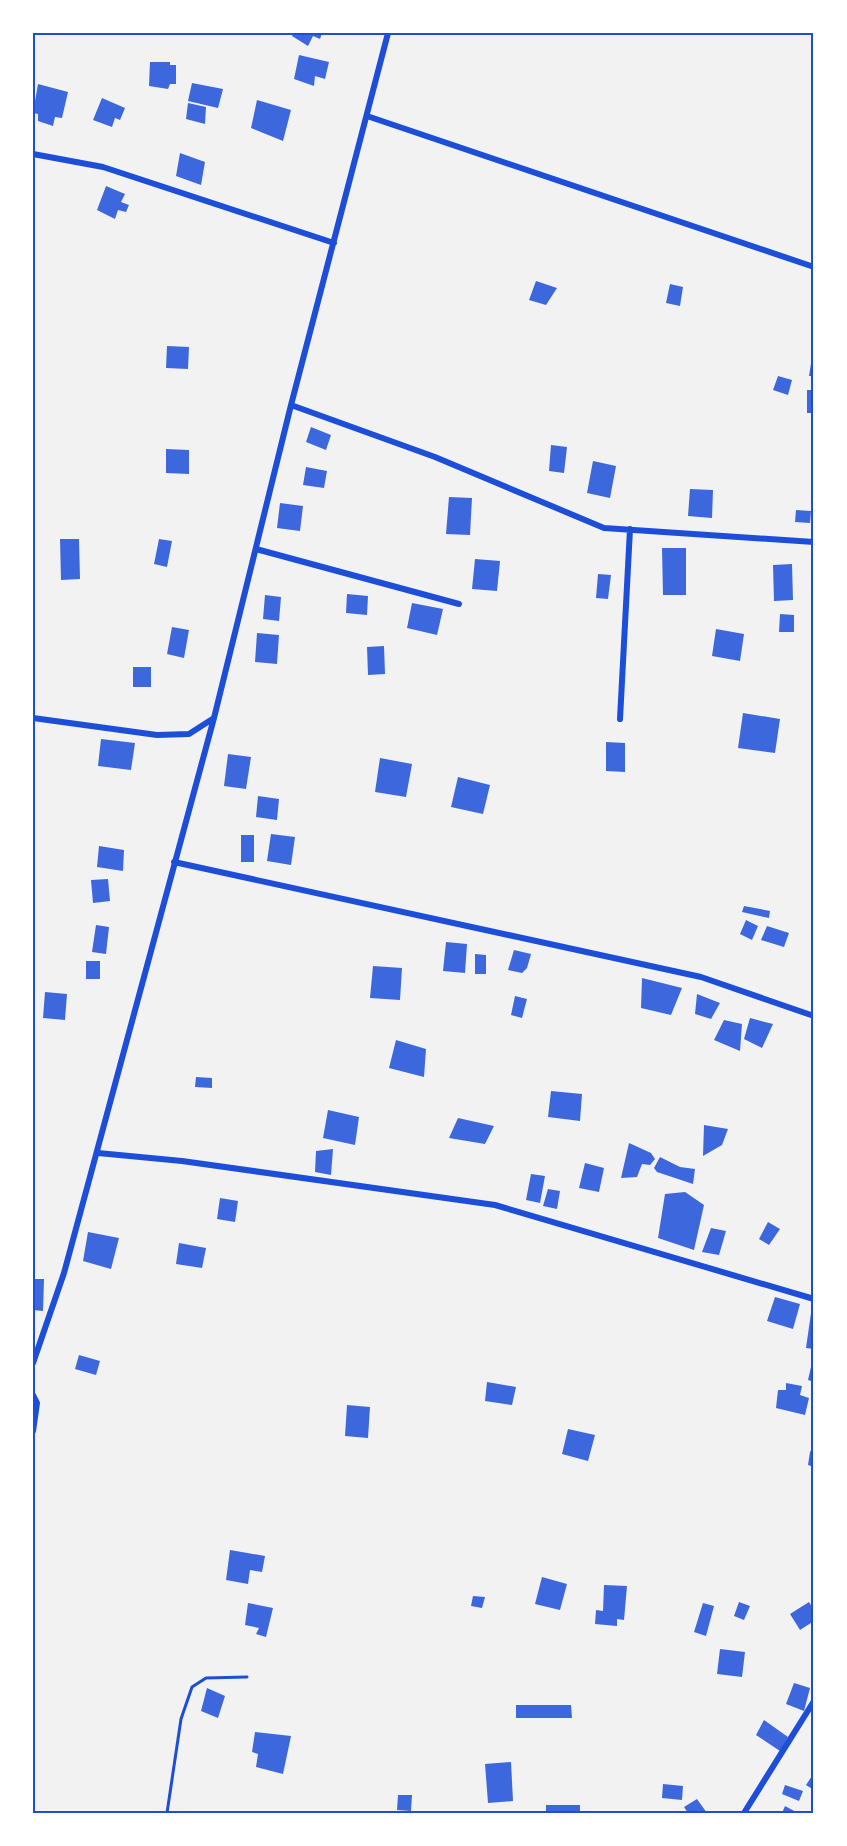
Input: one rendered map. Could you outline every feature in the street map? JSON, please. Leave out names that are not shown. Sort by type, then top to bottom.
[{"type":"street","points":[[33,1363],[64,1273],[98,1153],[214,718],[291,405],[388,33]]},
{"type":"street","points":[[366,116],[814,267]]},
{"type":"street","points":[[33,154],[103,167],[334,243]]},
{"type":"street","points":[[291,405],[435,457],[604,528],[814,542]]},
{"type":"street","points":[[620,719],[630,529]]},
{"type":"street","points":[[256,549],[459,604]]},
{"type":"street","points":[[33,718],[157,735],[189,734],[214,718]]},
{"type":"street","points":[[174,862],[701,977],[814,1016]]},
{"type":"street","points":[[98,1153],[182,1161],[495,1205],[814,1299]]},
{"type":"street","points":[[33,1395],[37,1402],[33,1431]]},
{"type":"street","points":[[744,1813],[814,1701]]},
{"type":"path","points":[[167,1813],[181,1719],[192,1687],[206,1678],[247,1677]]},
{"type":"building","points":[[293,33],[322,33],[320,39],[313,36],[308,46],[292,36]]},
{"type":"building","points":[[299,55],[329,62],[325,79],[315,76],[314,86],[294,79]]},
{"type":"building","points":[[150,62],[170,62],[170,65],[176,65],[176,84],[170,84],[168,89],[149,86]]},
{"type":"building","points":[[192,83],[223,89],[218,108],[188,101]]},
{"type":"building","points":[[38,84],[68,92],[62,118],[55,117],[53,126],[38,121],[38,114],[33,113]]},
{"type":"building","points":[[102,98],[125,108],[120,120],[115,118],[112,127],[93,120]]},
{"type":"building","points":[[257,100],[291,110],[283,141],[251,128]]},
{"type":"building","points":[[188,103],[206,107],[205,124],[186,119]]},
{"type":"building","points":[[180,153],[205,162],[201,185],[176,176]]},
{"type":"building","points":[[106,186],[125,194],[121,202],[129,205],[126,212],[118,210],[115,219],[97,210]]},
{"type":"building","points":[[536,281],[557,288],[546,305],[529,300]]},
{"type":"building","points":[[670,284],[683,287],[680,306],[666,303]]},
{"type":"building","points":[[167,346],[189,347],[188,369],[166,368]]},
{"type":"building","points":[[813,351],[814,376],[809,376]]},
{"type":"building","points":[[778,376],[792,380],[788,395],[773,390]]},
{"type":"building","points":[[807,390],[814,390],[814,413],[807,413]]},
{"type":"building","points":[[311,427],[331,435],[326,450],[306,442]]},
{"type":"building","points":[[551,445],[567,447],[564,473],[549,471]]},
{"type":"building","points":[[166,449],[189,450],[189,474],[166,473]]},
{"type":"building","points":[[593,461],[616,466],[610,498],[587,493]]},
{"type":"building","points":[[306,467],[327,471],[324,488],[303,485]]},
{"type":"building","points":[[690,489],[713,490],[712,518],[688,516]]},
{"type":"building","points":[[449,497],[472,498],[470,535],[446,534]]},
{"type":"building","points":[[280,503],[303,506],[300,531],[277,528]]},
{"type":"building","points":[[796,510],[811,511],[810,523],[795,522]]},
{"type":"building","points":[[60,539],[79,539],[80,579],[61,580]]},
{"type":"building","points":[[159,539],[172,541],[167,567],[154,564]]},
{"type":"building","points":[[662,548],[686,548],[686,595],[663,595]]},
{"type":"building","points":[[475,559],[500,561],[497,591],[472,589]]},
{"type":"building","points":[[792,564],[793,600],[774,601],[773,565]]},
{"type":"building","points":[[598,574],[611,575],[608,599],[596,598]]},
{"type":"building","points":[[347,594],[368,596],[367,615],[346,613]]},
{"type":"building","points":[[265,595],[281,597],[279,621],[263,619]]},
{"type":"building","points":[[412,603],[443,609],[437,635],[407,628]]},
{"type":"building","points":[[780,614],[794,615],[794,632],[779,632]]},
{"type":"building","points":[[172,627],[189,630],[184,658],[167,654]]},
{"type":"building","points":[[716,629],[744,634],[740,661],[712,656]]},
{"type":"building","points":[[257,633],[279,635],[277,664],[255,662]]},
{"type":"building","points":[[384,646],[385,674],[368,675],[367,647]]},
{"type":"building","points":[[133,667],[151,667],[151,687],[133,687]]},
{"type":"building","points":[[743,713],[780,719],[775,753],[738,748]]},
{"type":"building","points":[[101,739],[135,743],[131,770],[98,766]]},
{"type":"building","points":[[606,742],[625,743],[625,772],[606,771]]},
{"type":"building","points":[[228,754],[251,757],[246,789],[224,786]]},
{"type":"building","points":[[380,758],[412,764],[406,797],[375,792]]},
{"type":"building","points":[[458,777],[490,785],[483,814],[451,807]]},
{"type":"building","points":[[258,796],[279,799],[277,820],[256,817]]},
{"type":"building","points":[[271,834],[295,837],[291,865],[267,861]]},
{"type":"building","points":[[241,835],[254,835],[254,862],[241,862]]},
{"type":"building","points":[[99,846],[124,850],[123,871],[97,867]]},
{"type":"building","points":[[108,879],[110,901],[93,903],[91,880]]},
{"type":"building","points":[[744,906],[770,911],[769,918],[742,912]]},
{"type":"building","points":[[746,920],[758,926],[752,940],[740,934]]},
{"type":"building","points":[[96,925],[109,927],[106,954],[92,952]]},
{"type":"building","points":[[767,926],[789,933],[784,947],[761,940]]},
{"type":"building","points":[[446,942],[467,944],[465,973],[443,971]]},
{"type":"building","points":[[514,950],[531,954],[527,968],[522,973],[508,970]]},
{"type":"building","points":[[475,954],[486,955],[486,974],[475,974]]},
{"type":"building","points":[[86,961],[100,961],[100,979],[86,979]]},
{"type":"building","points":[[373,966],[402,968],[400,1000],[370,998]]},
{"type":"building","points":[[642,978],[682,988],[671,1015],[641,1008]]},
{"type":"building","points":[[45,992],[67,994],[65,1020],[43,1018]]},
{"type":"building","points":[[697,994],[720,1003],[711,1019],[695,1014]]},
{"type":"building","points":[[515,996],[527,999],[522,1018],[511,1015]]},
{"type":"building","points":[[750,1018],[773,1024],[762,1048],[744,1039]]},
{"type":"building","points":[[724,1020],[742,1024],[740,1051],[714,1040]]},
{"type":"building","points":[[396,1040],[426,1049],[424,1077],[389,1068]]},
{"type":"building","points":[[196,1077],[212,1078],[212,1088],[195,1087]]},
{"type":"building","points":[[551,1091],[582,1094],[580,1121],[548,1117]]},
{"type":"building","points":[[328,1110],[359,1117],[355,1145],[323,1138]]},
{"type":"building","points":[[458,1118],[494,1126],[485,1144],[449,1138]]},
{"type":"building","points":[[704,1125],[728,1129],[722,1145],[703,1156]]},
{"type":"building","points":[[629,1143],[651,1153],[655,1159],[650,1165],[642,1164],[637,1177],[621,1178]]},
{"type":"building","points":[[333,1149],[331,1175],[315,1172],[316,1151]]},
{"type":"building","points":[[660,1157],[680,1167],[695,1169],[693,1184],[657,1172],[654,1168]]},
{"type":"building","points":[[585,1163],[604,1168],[599,1192],[579,1188]]},
{"type":"building","points":[[531,1174],[545,1176],[540,1203],[526,1200]]},
{"type":"building","points":[[548,1189],[560,1191],[557,1209],[543,1206]]},
{"type":"building","points":[[685,1192],[704,1205],[694,1250],[658,1238],[665,1194]]},
{"type":"building","points":[[220,1198],[238,1201],[235,1222],[217,1219]]},
{"type":"building","points":[[768,1222],[780,1229],[769,1245],[759,1239]]},
{"type":"building","points":[[711,1228],[726,1231],[719,1255],[702,1252]]},
{"type":"building","points":[[88,1232],[119,1238],[111,1269],[83,1261]]},
{"type":"building","points":[[179,1243],[206,1248],[202,1268],[176,1264]]},
{"type":"building","points":[[33,1279],[44,1279],[43,1311],[33,1310]]},
{"type":"building","points":[[775,1297],[800,1304],[793,1329],[767,1321]]},
{"type":"building","points":[[811,1313],[814,1313],[814,1349],[806,1348]]},
{"type":"building","points":[[79,1355],[100,1361],[96,1375],[75,1369]]},
{"type":"building","points":[[814,1358],[814,1382],[808,1380]]},
{"type":"building","points":[[487,1382],[516,1387],[512,1405],[485,1401]]},
{"type":"building","points":[[786,1383],[802,1386],[800,1395],[809,1398],[805,1415],[776,1408],[778,1390],[786,1390]]},
{"type":"building","points":[[347,1405],[370,1407],[368,1438],[345,1436]]},
{"type":"building","points":[[568,1429],[595,1435],[588,1461],[562,1454]]},
{"type":"building","points":[[814,1445],[814,1467],[808,1465],[810,1452]]},
{"type":"building","points":[[230,1550],[265,1556],[262,1572],[250,1570],[248,1584],[226,1580]]},
{"type":"building","points":[[542,1577],[567,1584],[560,1610],[535,1604]]},
{"type":"building","points":[[604,1585],[627,1586],[624,1620],[617,1619],[617,1626],[595,1624],[596,1610],[603,1611]]},
{"type":"building","points":[[473,1596],[485,1597],[482,1608],[471,1606]]},
{"type":"building","points":[[739,1602],[750,1606],[744,1620],[734,1616]]},
{"type":"building","points":[[809,1602],[814,1610],[814,1621],[800,1630],[790,1614]]},
{"type":"building","points":[[248,1603],[273,1608],[266,1637],[256,1634],[259,1628],[245,1625]]},
{"type":"building","points":[[703,1603],[714,1606],[706,1636],[694,1632]]},
{"type":"building","points":[[720,1649],[745,1652],[742,1677],[717,1674]]},
{"type":"building","points":[[794,1683],[810,1688],[804,1711],[786,1704]]},
{"type":"building","points":[[207,1688],[225,1696],[218,1718],[201,1711]]},
{"type":"building","points":[[516,1705],[571,1705],[572,1718],[516,1718]]},
{"type":"building","points":[[764,1720],[788,1737],[780,1751],[756,1735]]},
{"type":"building","points":[[255,1732],[291,1736],[283,1774],[256,1767],[258,1754],[252,1752]]},
{"type":"building","points":[[511,1762],[513,1801],[488,1803],[485,1764]]},
{"type":"building","points":[[814,1773],[814,1790],[806,1785]]},
{"type":"building","points":[[663,1784],[683,1786],[682,1800],[662,1798]]},
{"type":"building","points":[[785,1785],[803,1791],[799,1801],[782,1794]]},
{"type":"building","points":[[398,1795],[412,1795],[411,1811],[397,1810]]},
{"type":"building","points":[[697,1799],[707,1813],[688,1813],[684,1807]]},
{"type":"building","points":[[546,1805],[580,1805],[580,1813],[546,1813]]},
{"type":"building","points":[[785,1806],[798,1813],[782,1813]]}]
